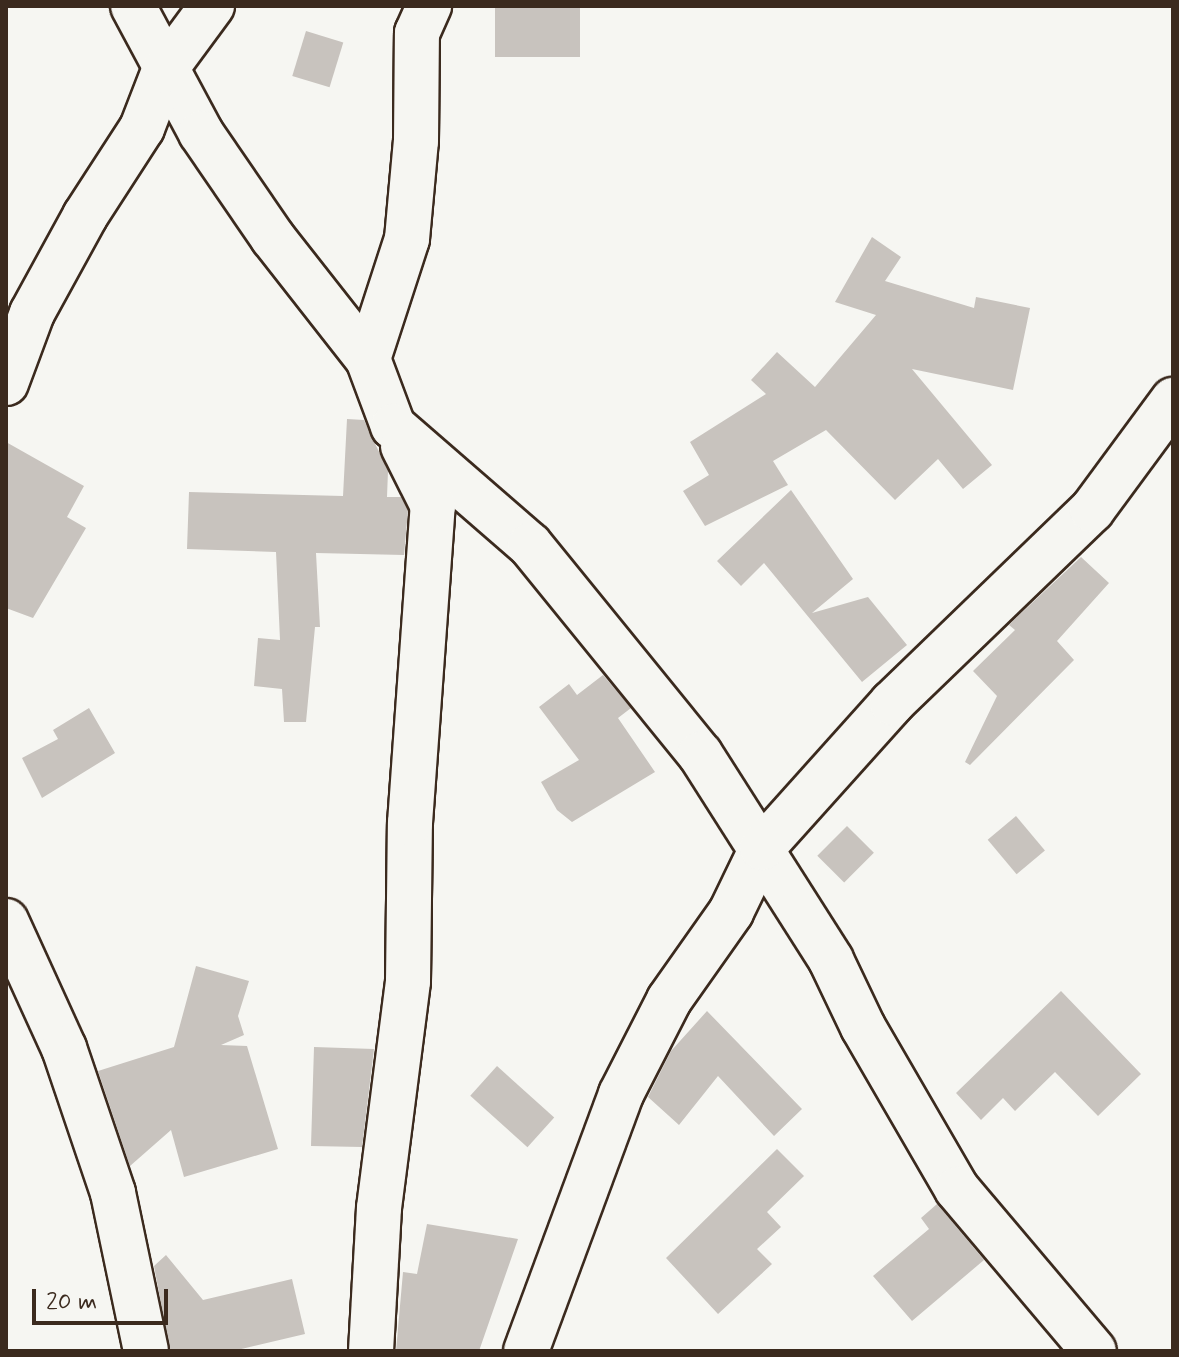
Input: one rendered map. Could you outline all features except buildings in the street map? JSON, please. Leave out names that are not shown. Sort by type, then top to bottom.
[{"type":"street","points":[[133,6],[164,71],[273,238],[368,359],[393,426],[433,506],[410,823],[408,981],[379,1208],[371,1351]]},
{"type":"street","points":[[6,383],[32,313],[85,216],[142,128],[164,71],[212,6]]},
{"type":"street","points":[[368,359],[407,239],[416,141],[417,33],[429,6]]},
{"type":"street","points":[[526,1351],[621,1094],[669,1000],[731,912],[762,848],[912,682],[1092,510],[1173,400]]},
{"type":"street","points":[[393,426],[530,545],[700,754],[831,960],[863,1027],[957,1189],[1094,1351]]},
{"type":"street","points":[[6,921],[64,1048],[113,1193],[146,1351]]}]
